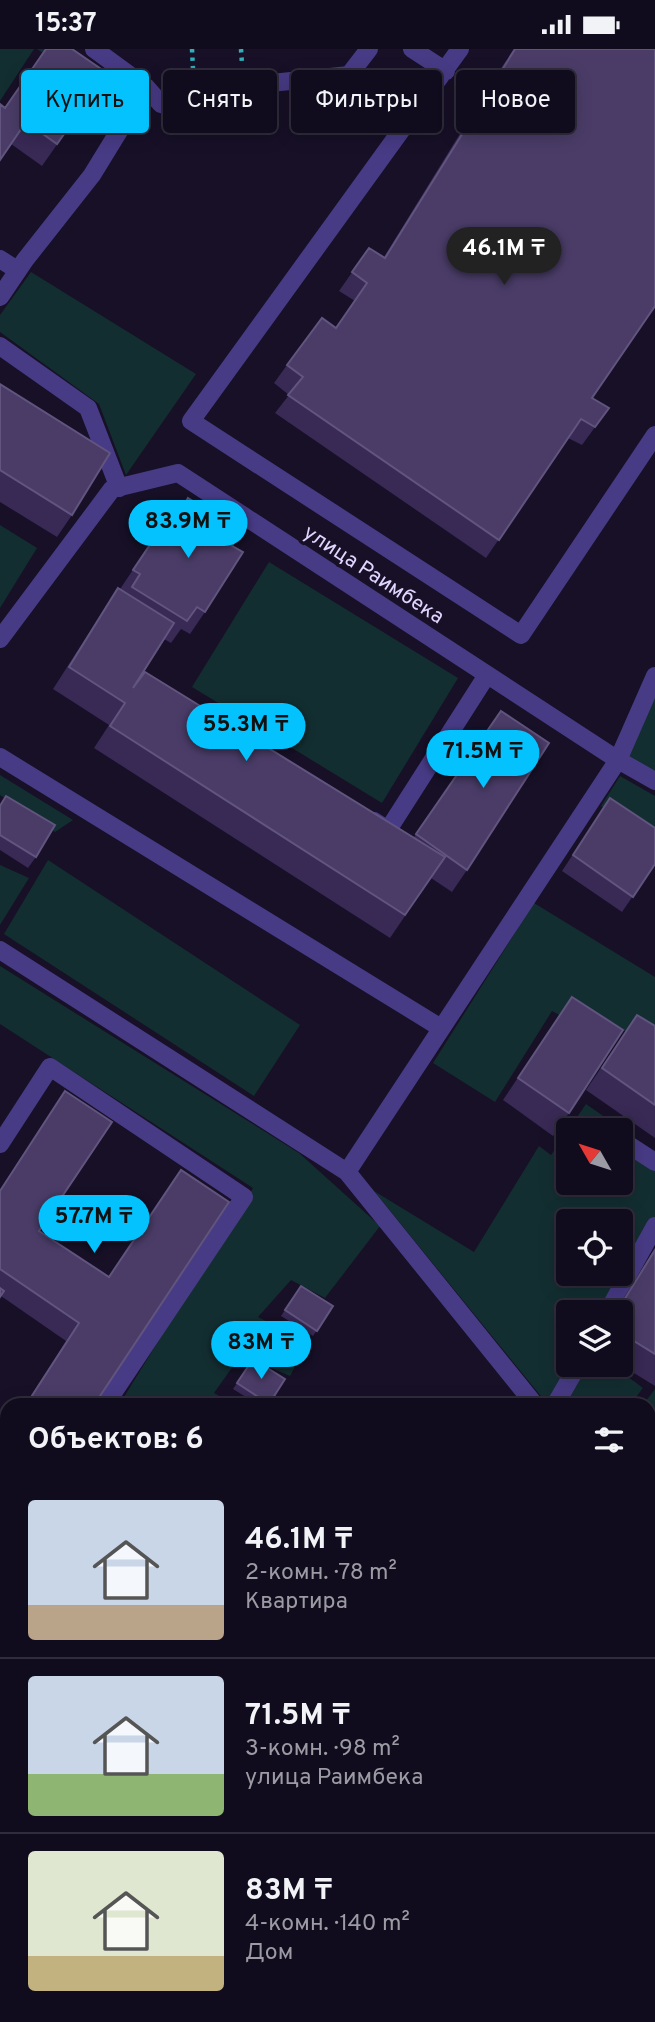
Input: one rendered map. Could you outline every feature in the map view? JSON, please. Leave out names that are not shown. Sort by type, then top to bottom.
[{"type":"street","points":[[94,49],[123,70]]},
{"type":"street","points":[[149,90],[161,103],[193,91],[349,75],[369,49]]},
{"type":"street","points":[[412,49],[446,71]]},
{"type":"street","points":[[460,49],[191,421],[521,635],[655,436]]},
{"type":"street","points":[[0,297],[17,270],[92,175],[118,133]]},
{"type":"street","points":[[0,259],[17,270]]},
{"type":"street","points":[[0,346],[88,408],[119,488],[112,489],[0,639]]},
{"type":"street","name":"улица Раимбека","points":[[119,488],[178,473],[618,760],[655,781]]},
{"type":"street","points":[[364,815],[388,830],[487,675]]},
{"type":"street","points":[[347,1172],[618,760],[655,677]]},
{"type":"street","points":[[0,757],[441,1028]]},
{"type":"street","points":[[0,950],[347,1172],[525,1398]]},
{"type":"street","points":[[0,1144],[50,1067],[244,1197],[109,1398]]},
{"type":"street","points":[[634,1148],[655,1162]]},
{"type":"street","points":[[614,1300],[655,1226]]},
{"type":"street","points":[[559,1398],[571,1377]]},
{"type":"green space","points":[[0,49],[34,49],[0,101]]},
{"type":"green space","points":[[37,49],[68,49],[102,70],[68,70]]},
{"type":"green space","points":[[31,272],[196,374],[126,475],[99,404],[0,332],[0,315]]},
{"type":"green space","points":[[0,525],[37,548],[0,608]]},
{"type":"green space","points":[[269,562],[458,678],[382,803],[192,687]]},
{"type":"green space","points":[[655,676],[655,781],[618,760]]},
{"type":"green space","points":[[0,775],[73,820],[55,832],[0,795]]},
{"type":"green space","points":[[620,776],[655,796],[655,842],[601,806]]},
{"type":"green space","points":[[48,860],[300,1025],[254,1096],[4,934]]},
{"type":"green space","points":[[0,865],[29,878],[0,925]]},
{"type":"green space","points":[[534,903],[655,977],[655,1051],[617,1026],[608,1041],[552,1011],[495,1102],[433,1063]]},
{"type":"green space","points":[[0,966],[299,1153],[380,1226],[325,1298],[291,1280],[258,1317],[308,1343],[290,1376],[241,1355],[214,1393],[223,1398],[123,1398],[253,1188],[0,1024]]},
{"type":"green space","points":[[586,1104],[606,1118],[576,1118]]},
{"type":"green space","points":[[634,1137],[655,1152],[655,1230],[633,1264],[633,1209],[556,1209],[556,1286],[619,1286],[610,1300],[556,1300],[556,1377],[628,1377],[643,1388],[635,1398],[542,1398],[374,1191],[474,1252],[539,1146],[551,1155],[556,1148],[556,1195],[634,1195]]},
{"type":"building","points":[[46,49],[72,49],[103,70],[31,70]]},
{"type":"building","points":[[515,49],[655,49],[655,306],[592,398],[609,408],[595,427],[581,419],[499,540],[288,395],[303,377],[287,365],[322,318],[336,328],[367,283],[352,272],[369,248],[385,258],[463,133],[575,133],[575,70],[502,70]]},
{"type":"building","points":[[21,85],[21,129],[0,160],[0,104],[5,108]]},
{"type":"building","points":[[42,133],[65,133],[57,144]]},
{"type":"building","points":[[0,384],[110,453],[72,515],[0,470]]},
{"type":"building","points":[[188,498],[242,531],[232,546],[243,552],[205,612],[197,607],[187,621],[132,587],[140,574],[133,570],[174,509],[180,512]]},
{"type":"building","points":[[118,588],[174,623],[133,688],[145,672],[445,857],[405,915],[110,726],[125,703],[69,667]]},
{"type":"building","points":[[501,711],[549,743],[467,870],[416,834]]},
{"type":"building","points":[[6,796],[55,825],[36,857],[0,835],[0,806]]},
{"type":"building","points":[[610,798],[655,828],[655,864],[633,897],[573,855]]},
{"type":"building","points":[[572,997],[623,1030],[569,1113],[518,1078]]},
{"type":"building","points":[[637,1015],[655,1026],[655,1105],[602,1068]]},
{"type":"building","points":[[65,1091],[112,1122],[39,1231],[109,1277],[181,1170],[229,1202],[99,1398],[31,1398],[79,1323],[0,1269],[0,1191]]},
{"type":"building","points":[[655,1250],[655,1354],[633,1340],[633,1300],[624,1300]]},
{"type":"building","points":[[301,1286],[333,1306],[317,1331],[285,1310]]},
{"type":"building","points":[[253,1359],[285,1379],[273,1398],[260,1398],[237,1383]]}]
